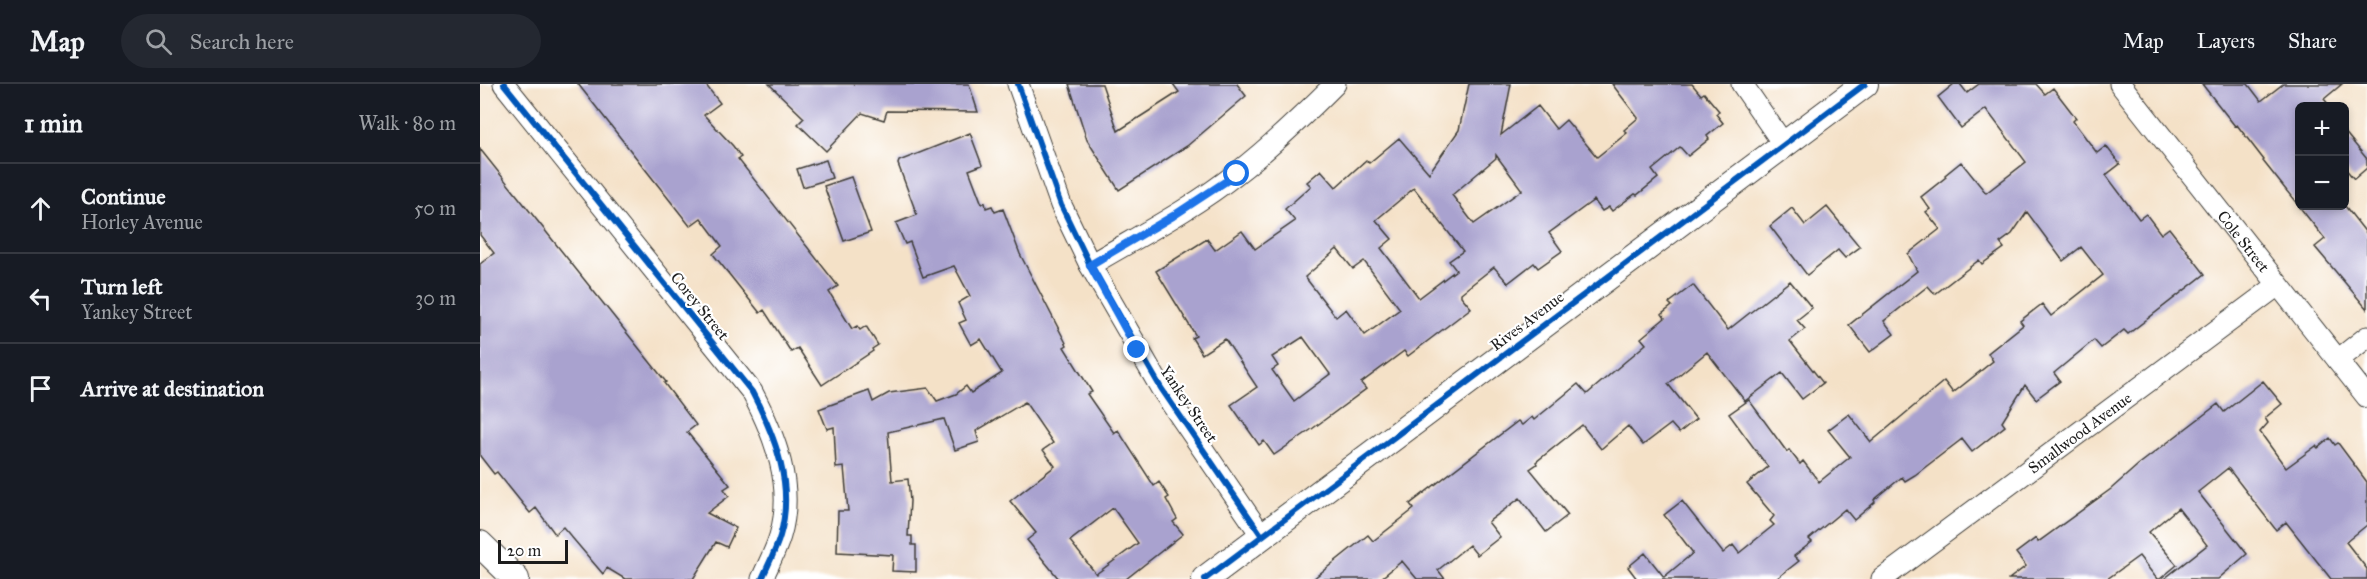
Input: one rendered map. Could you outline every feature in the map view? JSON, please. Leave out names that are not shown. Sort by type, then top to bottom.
[{"type":"street","name":"Corey Street","points":[[504,84],[752,392],[770,426],[781,462],[785,499],[780,535],[762,579]]},
{"type":"street","name":"Yankey Street","points":[[1018,84],[1061,205],[1090,265],[1161,388],[1262,536]]},
{"type":"street","points":[[1090,265],[1173,216],[1237,174],[1294,125],[1335,84]]},
{"type":"street","points":[[1742,84],[1784,146]]},
{"type":"street","name":"Rives Avenue","points":[[1205,579],[1865,84]]},
{"type":"street","name":"Cole Street","points":[[2120,84],[2367,397]]},
{"type":"street","name":"Smallwood Avenue","points":[[1882,579],[2278,285]]},
{"type":"street","points":[[2338,360],[2367,337]]},
{"type":"street","points":[[480,544],[516,579]]},
{"type":"building","points":[[578,84],[705,84],[720,103],[704,115],[733,146],[741,157],[738,159],[838,286],[829,292],[852,329],[857,326],[860,330],[866,326],[878,345],[872,349],[873,351],[822,385],[798,348],[791,352],[764,310],[760,313],[713,254],[722,246],[701,218],[690,226]]},
{"type":"building","points":[[769,84],[969,84],[978,112],[887,111],[884,120],[862,113],[826,151],[798,124],[804,118]]},
{"type":"building","points":[[1069,84],[1102,84],[1118,131],[1179,92],[1173,84],[1237,84],[1246,96],[1187,146],[1119,190],[1087,140]]},
{"type":"building","points":[[1469,84],[1511,84],[1501,135],[1538,106],[1556,129],[1566,120],[1597,157],[1627,133],[1624,130],[1638,118],[1612,84],[1692,84],[1701,95],[1704,93],[1719,111],[1716,114],[1723,123],[1707,136],[1709,139],[1688,156],[1680,147],[1652,170],[1658,178],[1612,211],[1609,207],[1602,211],[1594,200],[1549,233],[1562,251],[1538,268],[1534,263],[1508,283],[1494,267],[1461,293],[1471,308],[1408,356],[1404,351],[1361,383],[1366,389],[1274,455],[1264,441],[1259,445],[1231,405],[1257,387],[1225,339],[1202,354],[1192,338],[1196,336],[1156,271],[1207,239],[1215,250],[1242,231],[1255,249],[1295,221],[1285,209],[1311,186],[1307,182],[1321,170],[1336,187],[1366,160],[1369,163],[1399,138],[1429,173],[1459,130]],"holes":[[[1496,155],[1522,190],[1474,224],[1452,195],[1496,158]],[[1414,188],[1463,251],[1449,261],[1456,270],[1419,298],[1381,248],[1392,239],[1376,220]],[[1337,249],[1353,269],[1364,261],[1400,309],[1365,335],[1346,309],[1336,317],[1305,277]],[[1303,337],[1330,374],[1294,401],[1272,370],[1278,366],[1272,357]]]},
{"type":"building","points":[[1954,84],[1960,84],[1967,93],[1979,84],[2036,84],[2045,94],[2053,88],[2076,118],[2073,121],[2097,153],[2106,146],[2120,164],[2106,175],[2139,219],[2146,214],[2161,234],[2169,228],[2205,274],[2128,334],[2124,330],[2101,348],[2094,340],[2054,373],[2060,381],[2036,399],[2025,385],[2002,422],[2005,426],[1972,452],[1962,439],[1915,475],[1905,481],[1902,477],[1854,520],[1845,509],[1809,539],[1812,542],[1794,556],[1799,561],[1776,579],[1637,579],[1628,567],[1645,553],[1664,577],[1693,553],[1664,515],[1682,501],[1723,553],[1733,545],[1739,553],[1774,525],[1770,521],[1774,516],[1747,484],[1768,467],[1729,414],[1749,400],[1787,452],[1789,450],[1800,464],[1803,461],[1819,482],[1850,457],[1828,430],[1849,414],[1871,442],[1944,381],[1953,393],[1993,361],[1988,353],[2023,325],[2020,321],[2042,304],[2051,316],[2103,275],[2081,247],[2063,261],[2027,212],[2012,234],[2000,243],[2004,248],[1982,264],[1979,260],[1935,294],[1928,286],[1884,321],[1894,334],[1870,352],[1849,325],[1917,271],[1908,254],[1940,229],[1926,212],[1930,209],[1921,197],[1961,162],[1986,193],[2026,162],[1986,109],[1961,128],[1938,97]]},
{"type":"building","points":[[2202,84],[2248,84],[2261,101],[2283,84],[2342,84],[2324,99],[2327,102],[2295,102],[2295,201],[2237,125],[2235,126]]},
{"type":"building","points":[[970,133],[982,165],[969,170],[982,204],[985,202],[986,208],[992,206],[995,212],[1003,209],[1020,254],[1067,345],[1064,347],[1092,392],[1087,394],[1114,433],[1118,430],[1154,486],[1159,482],[1169,497],[1166,499],[1177,519],[1173,522],[1183,534],[1126,579],[1059,579],[1027,540],[1036,533],[1010,501],[1055,466],[1043,450],[1053,443],[1025,402],[976,431],[979,442],[955,450],[944,419],[888,432],[892,481],[908,479],[910,501],[908,536],[912,536],[912,545],[916,545],[916,572],[892,571],[893,555],[837,552],[838,511],[848,511],[844,467],[836,468],[834,427],[827,429],[819,409],[869,391],[873,402],[889,393],[928,388],[937,401],[956,394],[966,386],[971,393],[1002,373],[981,339],[971,345],[959,323],[966,320],[958,303],[970,296],[954,266],[923,277],[910,242],[905,244],[896,223],[917,215],[898,164],[899,161]],"holes":[[[1113,508],[1138,543],[1096,574],[1070,541]]]},
{"type":"building","points":[[2349,137],[2367,159],[2367,168],[2354,179],[2349,173]]},
{"type":"building","points":[[480,149],[666,382],[664,383],[696,425],[687,432],[730,485],[724,489],[729,496],[707,513],[736,528],[727,547],[716,542],[693,579],[625,579],[607,568],[603,574],[563,527],[555,534],[536,508],[530,513],[497,472],[494,474],[480,456],[480,264],[494,253],[480,235]]},
{"type":"building","points":[[826,160],[832,178],[803,187],[797,169]]},
{"type":"building","points":[[851,177],[871,232],[844,241],[824,186]]},
{"type":"building","points":[[1827,207],[1860,247],[1845,258],[1838,250],[1807,275],[1770,226],[1792,208],[1805,225]]},
{"type":"building","points":[[2302,210],[2348,210],[2367,234],[2367,309],[2315,247],[2325,239]]},
{"type":"building","points":[[1790,281],[1812,308],[1797,320],[1805,329],[1790,341],[1823,383],[1802,399],[1782,373],[1745,401],[1707,352],[1668,384],[1696,419],[1679,433],[1671,424],[1643,445],[1628,426],[1601,449],[1582,425],[1536,462],[1537,464],[1530,469],[1568,515],[1546,532],[1520,498],[1488,522],[1500,537],[1477,555],[1469,545],[1438,570],[1445,579],[1417,579],[1402,561],[1380,579],[1313,579],[1368,535],[1373,541],[1414,509],[1410,504],[1518,421],[1522,425],[1532,417],[1534,420],[1578,384],[1587,394],[1646,344],[1641,338],[1665,318],[1662,314],[1672,306],[1669,303],[1693,285],[1728,330]]},
{"type":"building","points":[[2263,381],[2282,404],[2265,418],[2268,423],[2260,432],[2286,468],[2330,438],[2335,445],[2338,443],[2367,482],[2367,525],[2346,542],[2367,569],[2367,579],[2331,579],[2286,522],[2276,530],[2228,468],[2198,492],[2247,554],[2218,579],[2164,579],[2207,545],[2178,508],[2149,532],[2177,565],[2160,579],[2157,579],[2139,556],[2107,579],[2009,579],[2026,566],[2016,553],[2036,538],[2038,542],[2111,489],[2138,465],[2218,404],[2224,412]]},
{"type":"cycle path","points":[[504,84],[752,392],[775,444],[784,480],[784,517],[780,536],[762,579]]},
{"type":"cycle path","points":[[1018,84],[1061,205],[1090,265],[1161,388],[1262,536]]},
{"type":"cycle path","points":[[1205,579],[1865,84]]},
{"type":"route","points":[[1137,350],[1090,265],[1173,216],[1237,174]]}]
